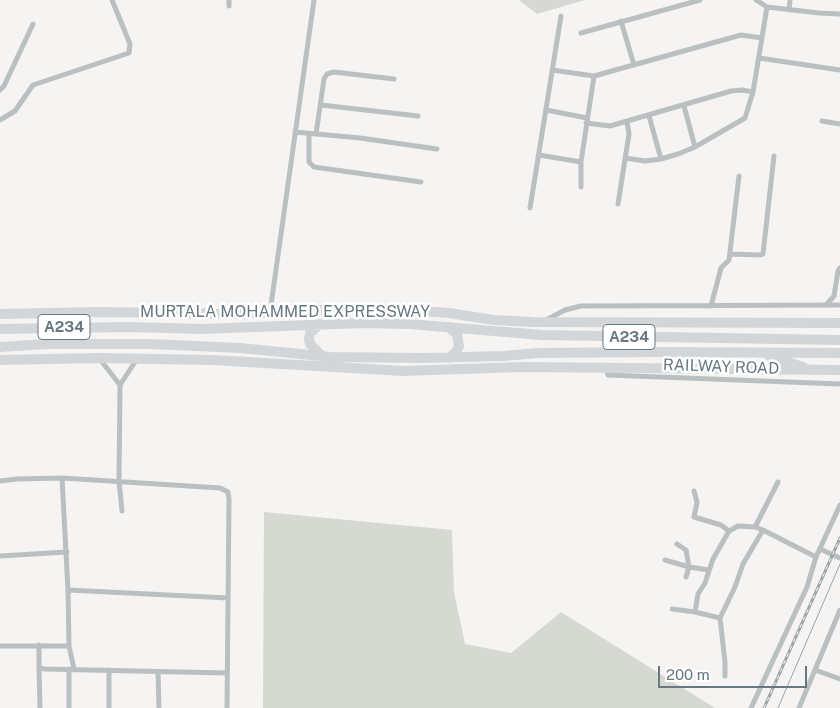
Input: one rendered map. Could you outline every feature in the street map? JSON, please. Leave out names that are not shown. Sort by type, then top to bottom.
[{"type":"highway","name":"MURTALA MOHAMMED EXPRESSWAY","points":[[0,314],[98,312],[239,314],[394,309],[449,313],[494,320],[540,322],[840,324]]},
{"type":"highway","points":[[519,334],[540,322]]},
{"type":"highway","points":[[641,337],[700,323]]},
{"type":"highway","name":"MURTALA MOHAMMED EXPRESSWAY","points":[[0,329],[129,327],[202,329],[320,324],[409,324],[519,334],[840,340]]},
{"type":"highway","points":[[320,324],[310,333],[309,339],[310,344],[320,356]]},
{"type":"highway","points":[[449,327],[457,334],[459,346],[456,352],[449,358]]},
{"type":"highway","name":"MURTALA MOHAMMED EXPRESSWAY","points":[[0,347],[47,344],[151,344],[240,348],[320,356],[449,358],[556,353],[840,353]]},
{"type":"highway","points":[[759,352],[813,370]]},
{"type":"highway","points":[[0,360],[137,358],[252,362],[403,371],[522,367],[840,370]]},
{"type":"street","points":[[0,120],[15,111],[33,85],[129,53],[130,44],[112,0]]},
{"type":"street","points":[[270,312],[314,0]]},
{"type":"street","points":[[581,33],[700,0]]},
{"type":"street","points":[[756,0],[766,7],[840,14]]},
{"type":"street","points":[[789,10],[790,0]]},
{"type":"street","points":[[625,158],[644,162],[661,159],[694,147],[746,118],[753,92],[766,7]]},
{"type":"street","points":[[530,208],[561,16]]},
{"type":"street","points":[[621,21],[634,65]]},
{"type":"street","points":[[0,90],[4,86],[33,24]]},
{"type":"street","points":[[552,70],[594,76],[741,35],[762,38]]},
{"type":"street","points":[[759,58],[840,70]]},
{"type":"street","points":[[316,134],[324,79],[327,74],[334,72],[394,79]]},
{"type":"street","points":[[581,187],[581,162],[594,76]]},
{"type":"street","points":[[546,110],[605,127],[649,116],[731,91],[753,92]]},
{"type":"street","points":[[321,104],[418,116]]},
{"type":"street","points":[[684,106],[694,147]]},
{"type":"street","points":[[649,116],[661,159]]},
{"type":"street","points":[[618,204],[628,134],[626,122]]},
{"type":"street","points":[[822,122],[840,124]]},
{"type":"street","points":[[295,132],[360,138],[437,149]]},
{"type":"street","points":[[309,134],[308,162],[314,167],[421,182]]},
{"type":"street","points":[[538,155],[581,162]]},
{"type":"street","points":[[730,254],[763,254],[774,156]]},
{"type":"street","points":[[711,306],[721,268],[729,260],[739,176]]},
{"type":"street","points":[[826,305],[834,296],[838,270],[840,268]]},
{"type":"street","points":[[540,322],[564,310],[581,306],[840,305]]},
{"type":"street","points":[[99,358],[120,385]]},
{"type":"street","points":[[122,511],[119,481],[120,385],[137,358]]},
{"type":"street","name":"RAILWAY ROAD","points":[[608,369],[608,375],[840,384]]},
{"type":"street","points":[[62,478],[67,552],[71,669],[69,708]]},
{"type":"street","points":[[0,481],[62,478],[220,488],[228,492],[227,708]]},
{"type":"street","points":[[755,527],[778,482]]},
{"type":"street","points":[[694,491],[697,502],[694,517],[721,525],[729,531]]},
{"type":"street","points":[[751,708],[807,587],[816,557],[840,506]]},
{"type":"street","points":[[694,612],[698,594],[705,583],[713,559],[729,531],[738,526],[755,527],[763,530],[816,557]]},
{"type":"street","points":[[725,676],[720,618],[735,587],[743,564],[763,530]]},
{"type":"street","points":[[677,544],[686,550],[689,566],[686,578]]},
{"type":"street","points":[[820,549],[840,558]]},
{"type":"street","points":[[0,556],[67,552]]},
{"type":"street","points":[[665,560],[709,570]]},
{"type":"street","points":[[68,590],[228,598]]},
{"type":"street","points":[[672,608],[720,618]]},
{"type":"street","points":[[799,708],[839,614]]},
{"type":"street","points":[[0,646],[69,646]]},
{"type":"street","points":[[39,646],[40,708]]},
{"type":"street","points":[[40,667],[44,669],[227,673]]},
{"type":"street","points":[[109,670],[110,708]]},
{"type":"street","points":[[815,670],[840,679]]},
{"type":"street","points":[[158,672],[158,708]]},
{"type":"shaded area","points":[[519,0],[585,0],[537,14]]},
{"type":"shaded area","points":[[264,512],[452,530],[454,592],[465,644],[511,653],[561,612],[715,708],[263,708]]},
{"type":"tram line","points":[[778,708],[840,564]]},
{"type":"railway","points":[[764,708],[840,538]]}]
